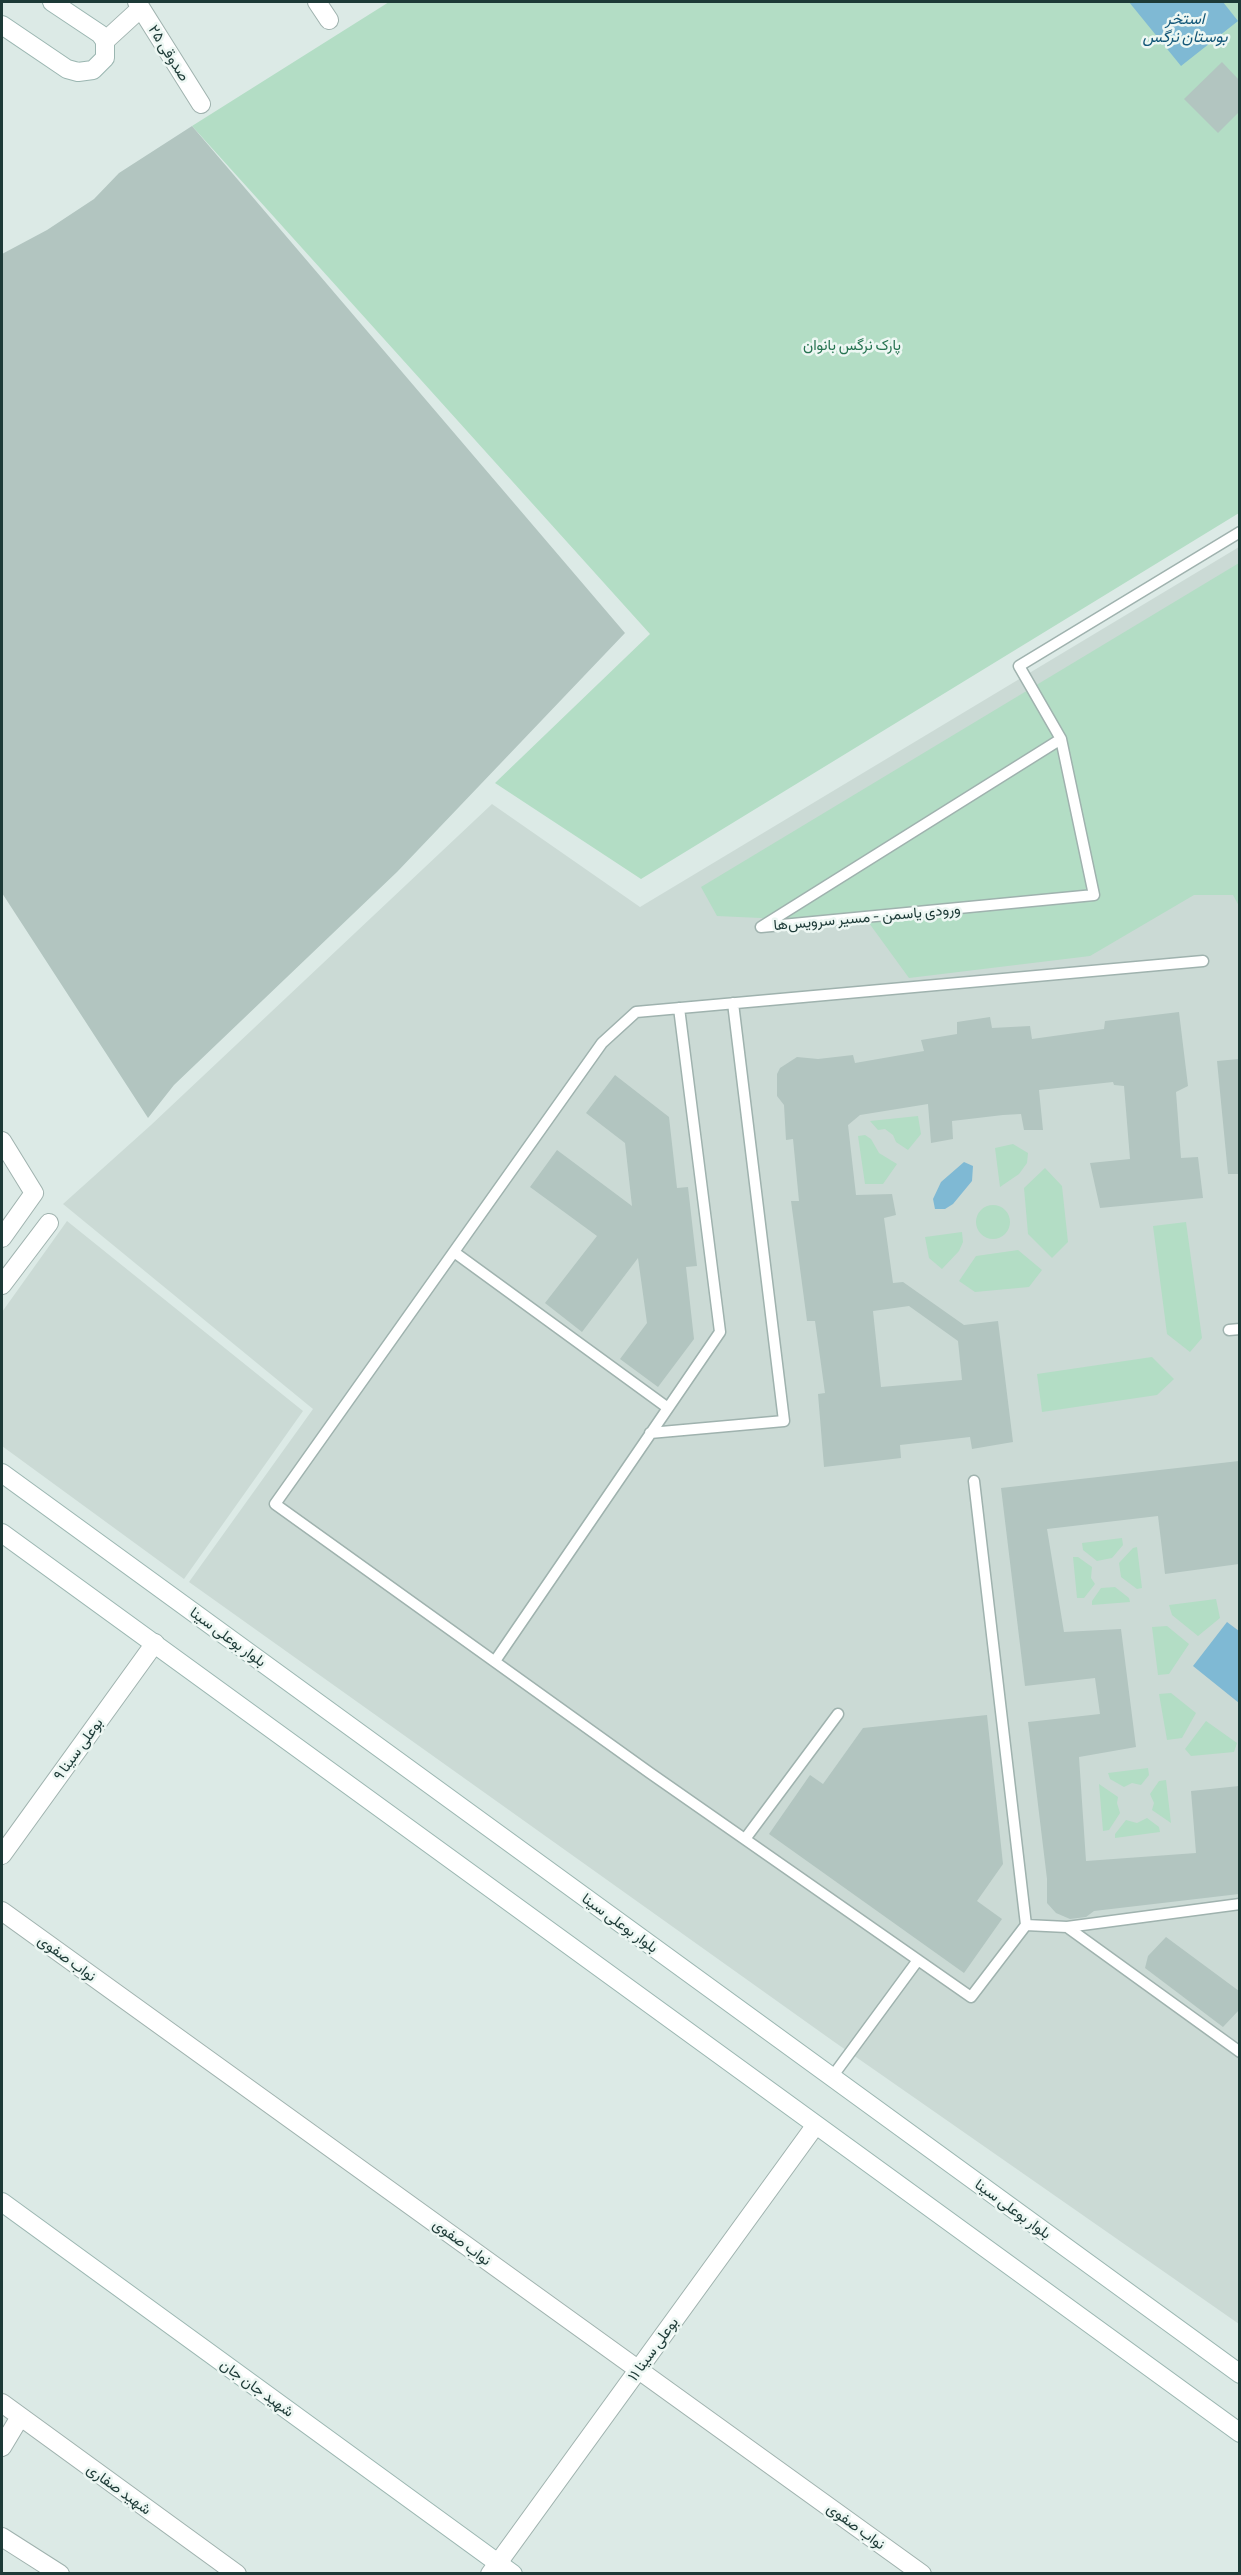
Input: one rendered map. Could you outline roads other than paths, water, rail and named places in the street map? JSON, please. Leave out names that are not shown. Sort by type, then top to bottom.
[{"type":"street","points":[[2,25],[55,63],[78,72],[93,70],[101,64],[106,47],[105,42],[100,34],[52,2]]},
{"type":"street","points":[[317,2],[329,20]]},
{"type":"street","points":[[105,42],[139,5]]},
{"type":"street","name":"صدوقی ۲۵","points":[[139,5],[201,104]]},
{"type":"street","points":[[2,1142],[34,1193],[2,1238]]},
{"type":"street","points":[[2,1285],[49,1223]]},
{"type":"street","name":"بلوار بوعلی سینا","points":[[2,1473],[1239,2374]]},
{"type":"street","points":[[2,1533],[1239,2433]]},
{"type":"street","name":"بوعلی سینا ۹","points":[[2,1855],[155,1643]]},
{"type":"street","name":"نواب صفوی","points":[[2,1911],[922,2574]]},
{"type":"street","name":"بوعلی سینا ۱۱","points":[[494,2568],[816,2126]]},
{"type":"street","name":"شهید جان جان","points":[[2,2202],[494,2568],[513,2574]]},
{"type":"street","name":"شهید صفاری","points":[[2,2403],[237,2574]]},
{"type":"street","points":[[2,2446],[20,2417]]},
{"type":"street","points":[[2,2537],[60,2574]]},
{"type":"lane","points":[[1061,740],[1019,666],[1239,532]]},
{"type":"lane","name":"ورودی یاسمن - مسیر سرویس‌ها","points":[[1061,740],[1094,895],[761,927],[1011,771],[1061,740]]},
{"type":"lane","points":[[974,1481],[1026,1925],[971,1997],[275,1504],[602,1043],[636,1012],[1203,961]]},
{"type":"lane","points":[[650,1434],[784,1421],[733,1003]]},
{"type":"lane","points":[[495,1661],[720,1332],[679,1008]]},
{"type":"lane","points":[[454,1252],[668,1408]]},
{"type":"lane","points":[[745,1839],[838,1714]]},
{"type":"lane","points":[[1026,1925],[1067,1927],[1239,1904]]},
{"type":"lane","points":[[1067,1927],[1239,2052]]},
{"type":"lane","points":[[832,2077],[918,1960]]},
{"type":"water","name":"استخر بوستان نرگس","points":[[1129,2],[1223,2],[1238,21],[1181,66]]},
{"type":"water","points":[[964,1162],[973,1166],[972,1181],[953,1204],[945,1209],[935,1209],[933,1199],[941,1182]]},
{"type":"water","points":[[1227,1622],[1239,1631],[1239,1703],[1193,1666]]},
{"type":"park label","name":"پارک نرگس بانوان","points":[[852,345]]}]
